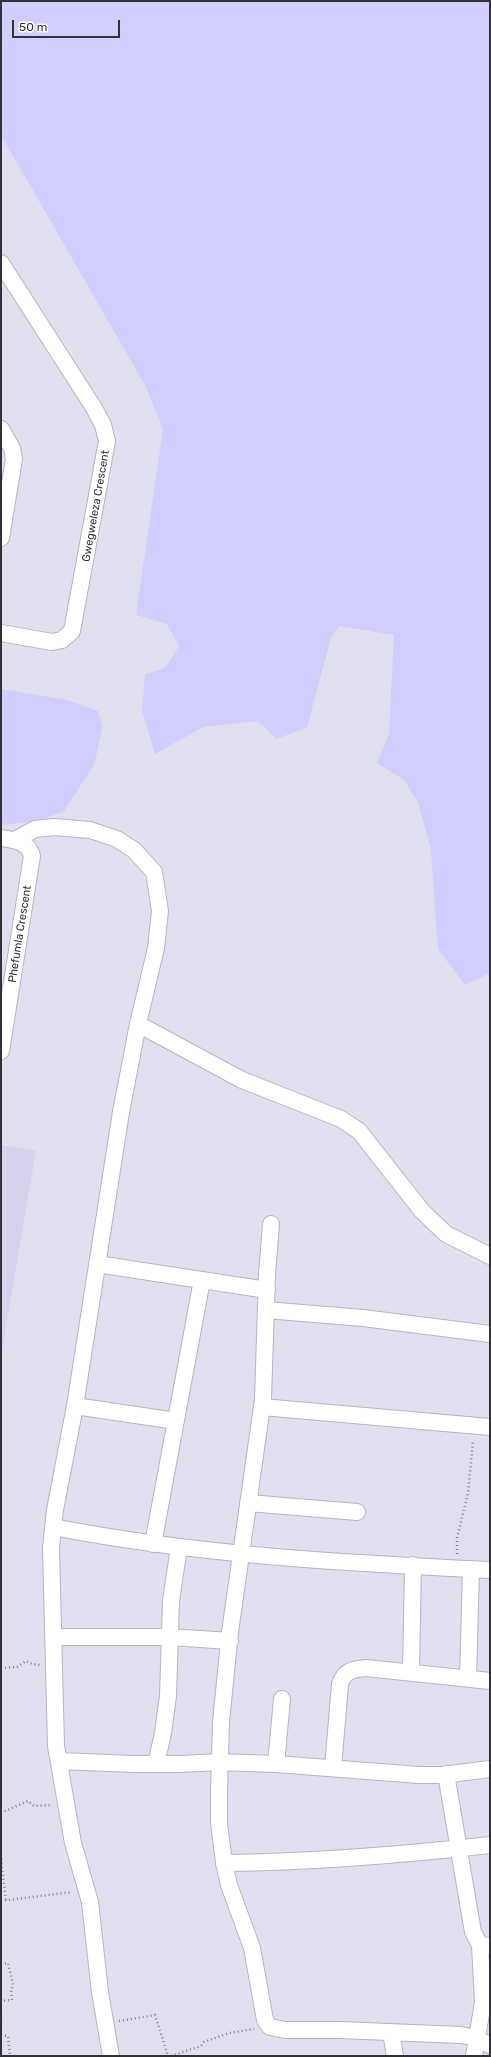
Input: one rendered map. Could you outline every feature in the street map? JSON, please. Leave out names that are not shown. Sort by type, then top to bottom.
[{"type":"street","name":"Gwegweleza Crescent","points":[[1,263],[94,408],[103,425],[107,441],[72,631],[62,640],[52,642],[1,633]]},
{"type":"street","points":[[1,429],[12,448],[14,459],[1,538]]},
{"type":"street","points":[[8,839],[35,829],[54,828],[90,830],[117,839],[134,850],[154,872],[160,911],[156,948],[138,1024],[97,1264],[75,1406],[53,1527],[51,1548],[56,1746],[74,1843],[90,1902],[100,1992],[111,2056]]},
{"type":"street","name":"Phefumla Crescent","points":[[1,1051],[8,969],[32,856],[26,845],[8,839]]},
{"type":"street","points":[[138,1024],[242,1080],[341,1119],[359,1131],[422,1211],[446,1234],[490,1256]]},
{"type":"street","points":[[271,1224],[262,1407],[240,1554],[230,1641],[219,1762],[219,1823],[224,1863],[229,1885],[252,1948],[267,2024],[270,2027],[285,2030],[461,2035],[483,2042]]},
{"type":"street","points":[[97,1264],[267,1290]]},
{"type":"street","points":[[153,1544],[202,1280]]},
{"type":"street","points":[[266,1310],[363,1318],[490,1334]]},
{"type":"street","points":[[75,1406],[176,1421]]},
{"type":"street","points":[[262,1407],[490,1427]]},
{"type":"street","points":[[248,1503],[357,1512]]},
{"type":"street","points":[[53,1527],[153,1544],[240,1554],[490,1570]]},
{"type":"street","points":[[156,1764],[163,1734],[168,1696],[171,1601],[179,1547]]},
{"type":"street","points":[[411,1672],[413,1565]]},
{"type":"street","points":[[464,1569],[468,1678]]},
{"type":"street","points":[[54,1637],[170,1637],[230,1641]]},
{"type":"street","points":[[333,1768],[340,1684],[343,1676],[349,1671],[366,1668],[490,1681]]},
{"type":"street","points":[[276,1764],[282,1699]]},
{"type":"street","points":[[59,1761],[156,1764],[219,1762],[276,1764],[390,1774],[446,1774],[490,1769]]},
{"type":"street","points":[[446,1774],[472,1932],[485,1945],[486,2002],[483,2042],[474,2056]]},
{"type":"street","points":[[224,1863],[326,1861],[490,1844]]},
{"type":"street","points":[[391,2032],[394,2056]]},
{"type":"path","points":[[464,1569],[457,1538],[468,1493],[474,1426]]},
{"type":"path","points":[[1,1668],[17,1667],[26,1661],[31,1662],[32,1664],[54,1665]]},
{"type":"path","points":[[1,1813],[28,1801],[34,1806],[66,1802]]},
{"type":"path","points":[[1,1859],[6,1900]]},
{"type":"path","points":[[1,1901],[87,1890]]},
{"type":"path","points":[[1,1964],[8,1963],[13,1985],[10,1990],[12,2000],[1,2001]]},
{"type":"path","points":[[106,2023],[156,2015],[170,2056],[201,2046],[204,2042],[229,2033],[259,2028],[267,2024]]},
{"type":"path","points":[[1,2019],[1,2026]]},
{"type":"path","points":[[1,2035],[8,2036],[10,2056]]},
{"type":"shaded area","points":[[1,1],[490,1],[490,975],[488,974],[465,985],[438,949],[431,850],[418,802],[404,780],[377,763],[389,734],[394,635],[339,626],[331,638],[307,727],[277,739],[258,721],[203,727],[155,754],[142,710],[145,675],[166,667],[179,646],[167,624],[136,615],[163,429],[145,385],[1,135]]},
{"type":"shaded area","points":[[1,689],[67,700],[98,711],[102,727],[95,763],[64,811],[39,821],[1,825]]},
{"type":"shaded area","points":[[1,1145],[36,1151],[1,1356]]}]
